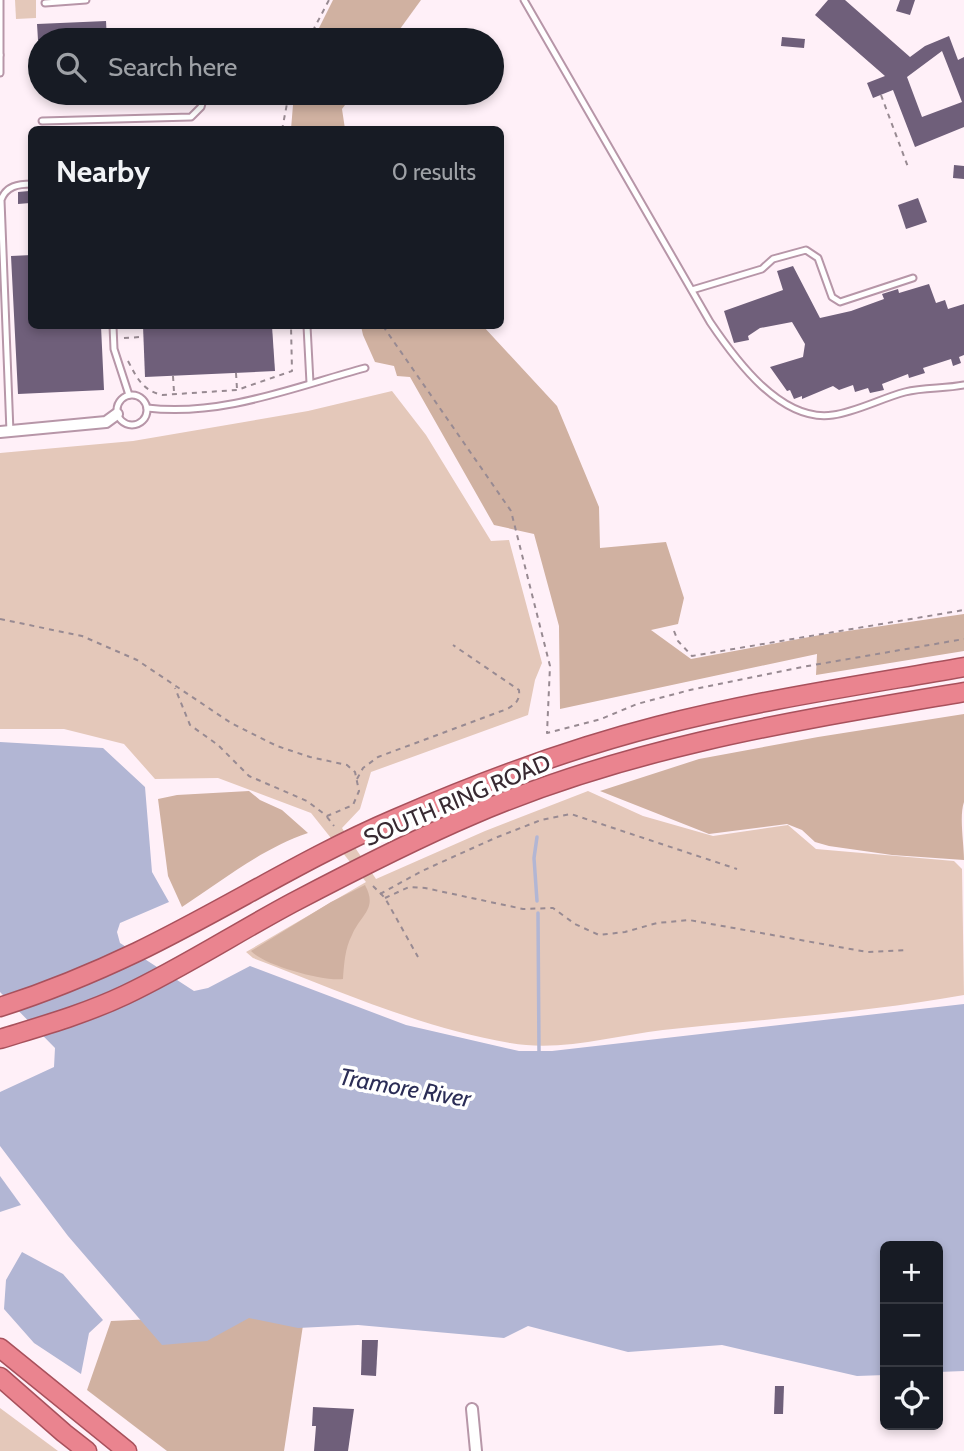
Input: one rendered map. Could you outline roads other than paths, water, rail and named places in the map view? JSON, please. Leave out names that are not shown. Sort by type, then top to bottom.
[{"type":"highway","name":"SOUTH RING ROAD","points":[[1,1007],[61,986],[139,951],[344,842],[458,792],[542,762],[645,730],[741,706],[964,667]]},
{"type":"highway","name":"SOUTH RING ROAD","points":[[38,1032],[123,996],[171,972],[292,903],[374,862],[471,815],[538,788],[611,764],[741,731],[964,692]]},
{"type":"highway","points":[[0,1039],[38,1032]]},
{"type":"highway","points":[[0,1051],[38,1032]]},
{"type":"highway","points":[[3,1350],[127,1451]]},
{"type":"highway","points":[[0,1377],[87,1451]]},
{"type":"highway","points":[[0,1394],[64,1433]]},
{"type":"street","points":[[5,432],[106,422],[117,414]]},
{"type":"street","points":[[472,1409],[476,1451]]},
{"type":"lane","points":[[0,73],[1,0]]},
{"type":"lane","points":[[44,3],[86,0]]},
{"type":"lane","points":[[524,0],[725,345],[762,387],[808,413],[833,416],[909,391],[964,385]]},
{"type":"lane","points":[[42,121],[191,117],[202,105]]},
{"type":"lane","points":[[5,432],[1,200],[10,188],[28,184]]},
{"type":"lane","points":[[692,290],[762,269],[772,260],[806,250],[818,258],[832,297],[840,302],[913,278]]},
{"type":"lane","points":[[113,329],[114,349],[129,395]]},
{"type":"lane","points":[[307,329],[310,383]]},
{"type":"lane","points":[[147,408],[234,404],[365,368]]},
{"type":"lane","points":[[129,395],[139,396],[147,408],[142,422],[132,426],[123,422],[117,414],[121,400],[129,395]]},
{"type":"water","name":"Tramore River","points":[[0,742],[103,748],[145,787],[152,872],[169,902],[120,923],[117,932],[120,943],[194,991],[208,988],[250,966],[406,1025],[519,1051],[552,1051],[964,1004],[964,1371],[943,1372],[943,1241],[880,1241],[880,1375],[857,1376],[722,1345],[628,1352],[528,1326],[504,1338],[358,1325],[298,1328],[249,1318],[207,1341],[162,1345],[68,1236],[0,1146],[0,1092],[54,1067],[55,1048],[0,992]]},
{"type":"water","points":[[0,1176],[21,1205],[0,1212]]},
{"type":"water","points":[[22,1252],[63,1274],[103,1320],[89,1333],[81,1374],[34,1343],[4,1309],[6,1280]]},
{"type":"waterway","points":[[537,837],[534,858],[537,901]]},
{"type":"waterway","points":[[538,913],[539,1051]]}]
